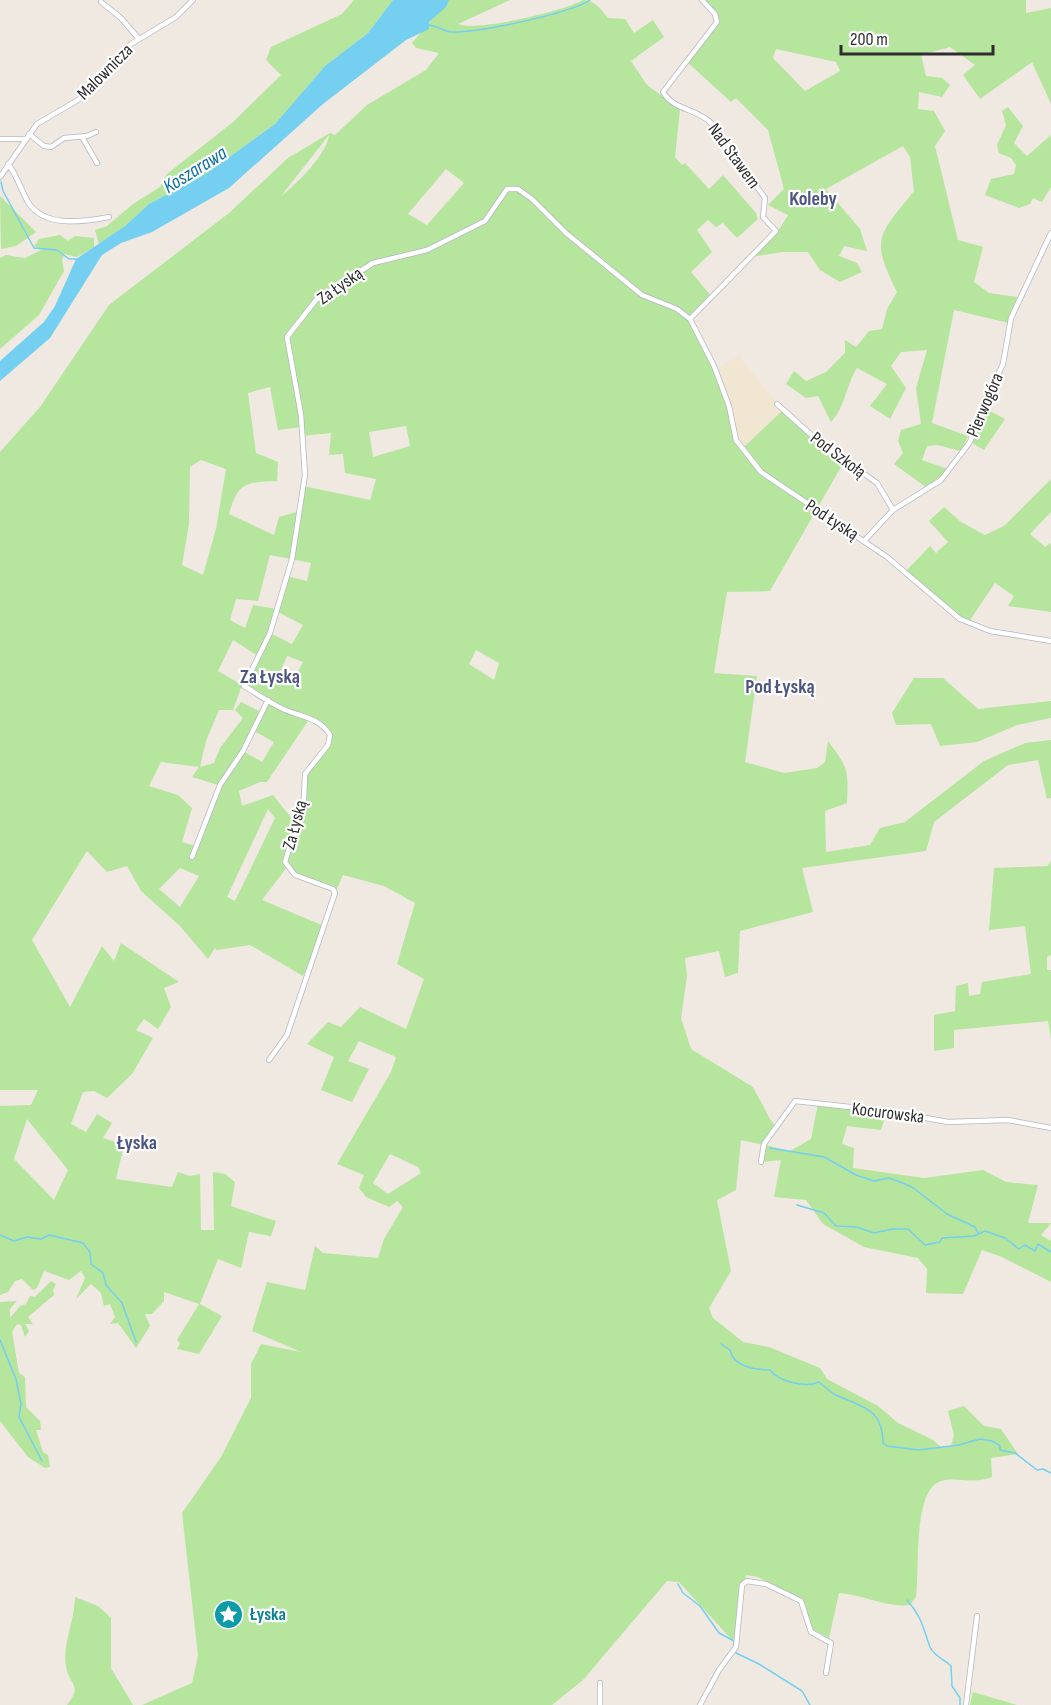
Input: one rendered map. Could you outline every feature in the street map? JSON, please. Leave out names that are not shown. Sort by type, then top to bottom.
[{"type":"street","name":"Malownicza","points":[[0,177],[37,124],[83,97],[139,39],[176,17],[193,0]]},
{"type":"street","name":"Nad Stawem","points":[[690,319],[776,231],[763,217],[765,198],[711,123],[701,115],[678,105],[663,92],[717,22],[715,14],[702,0]]},
{"type":"street","points":[[101,2],[121,18],[139,39]]},
{"type":"street","points":[[0,139],[27,136],[48,147],[64,138],[82,137],[96,132]]},
{"type":"street","points":[[82,137],[97,163]]},
{"type":"street","points":[[8,164],[28,201],[40,215],[63,221],[109,217]]},
{"type":"street","name":"Za Łyską","points":[[269,1060],[287,1035],[336,893],[333,889],[295,875],[285,862],[304,799],[305,774],[328,745],[330,735],[321,724],[307,716],[283,709],[244,686],[270,633],[292,559],[305,475],[301,415],[287,337],[316,300],[373,263],[427,250],[485,221],[507,189],[518,189],[532,199],[566,233],[642,295],[677,309],[690,319]]},
{"type":"street","name":"Pierwogóra","points":[[864,541],[894,510],[941,480],[970,442],[981,410],[1003,364],[1011,318],[1051,233]]},
{"type":"street","name":"Pod Łyską","points":[[690,319],[714,366],[729,406],[736,440],[761,472],[887,557],[950,612],[968,623],[990,631],[1051,641]]},
{"type":"street","name":"Pod Szkołą","points":[[777,404],[818,441],[877,483],[894,510]]},
{"type":"street","points":[[192,857],[220,785],[243,751],[268,700]]},
{"type":"street","name":"Kocurowska","points":[[761,1162],[764,1144],[795,1101],[887,1111],[948,1122],[1008,1120],[1051,1128]]},
{"type":"street","points":[[700,1705],[719,1670],[736,1647],[742,1585],[747,1581],[766,1584],[801,1602],[811,1632],[831,1642],[825,1673]]},
{"type":"street","points":[[966,1705],[977,1616]]},
{"type":"street","points":[[600,1683],[600,1705]]},
{"type":"shaded area","points":[[739,356],[783,411],[743,447],[737,437],[716,369]]},
{"type":"green space","points":[[354,0],[393,0],[368,33],[325,66],[275,124],[204,175],[149,204],[125,226],[99,244],[95,230],[107,226],[133,204],[160,187],[167,174],[233,122],[281,75],[266,60],[271,47],[342,14]]},
{"type":"green space","points":[[448,0],[510,0],[458,24],[468,26],[520,19],[558,10],[583,0],[594,3],[608,18],[625,19],[634,33],[653,20],[664,37],[631,61],[647,85],[680,109],[675,157],[682,165],[685,163],[709,189],[723,175],[756,213],[758,219],[737,238],[723,223],[716,227],[708,220],[697,230],[712,252],[691,272],[711,296],[690,319],[716,371],[728,404],[735,433],[744,447],[782,411],[773,401],[818,441],[845,460],[770,591],[727,592],[714,673],[757,676],[745,762],[784,773],[817,768],[825,762],[828,741],[844,764],[847,776],[847,803],[825,811],[826,852],[870,845],[880,828],[905,822],[984,761],[1025,743],[1051,740],[1051,798],[1047,799],[1038,760],[1008,765],[934,822],[926,851],[802,868],[813,912],[740,931],[738,973],[725,977],[719,951],[685,958],[687,976],[681,1018],[691,1049],[753,1087],[777,1128],[765,1145],[790,1151],[811,1139],[818,1104],[887,1111],[881,1130],[847,1126],[842,1144],[854,1148],[853,1168],[924,1178],[983,1170],[1006,1182],[1038,1185],[1028,1223],[1051,1223],[1041,1235],[1051,1241],[1051,1282],[1002,1257],[982,1250],[963,1294],[926,1293],[927,1269],[918,1258],[864,1247],[823,1224],[806,1200],[774,1197],[781,1160],[761,1162],[764,1145],[741,1140],[736,1190],[717,1200],[731,1271],[709,1308],[713,1318],[743,1342],[769,1347],[820,1368],[827,1379],[878,1406],[898,1423],[933,1440],[942,1448],[951,1446],[954,1435],[948,1411],[964,1406],[984,1426],[1001,1429],[1018,1454],[991,1458],[992,1477],[978,1480],[941,1481],[932,1488],[925,1499],[921,1515],[916,1597],[910,1605],[893,1605],[839,1593],[829,1638],[811,1628],[805,1603],[758,1577],[746,1575],[733,1641],[679,1582],[667,1581],[583,1680],[552,1705],[142,1705],[192,1683],[198,1656],[182,1513],[221,1457],[251,1398],[251,1364],[261,1344],[301,1352],[252,1331],[267,1282],[305,1290],[315,1246],[323,1253],[378,1258],[384,1239],[403,1207],[397,1201],[389,1207],[366,1197],[359,1188],[364,1175],[337,1164],[391,1072],[396,1057],[359,1041],[348,1061],[369,1069],[352,1102],[321,1090],[334,1057],[307,1044],[328,1022],[341,1027],[360,1007],[406,1029],[424,979],[397,964],[415,903],[384,886],[343,875],[335,893],[295,875],[287,867],[262,900],[324,926],[303,976],[250,945],[216,950],[215,948],[208,959],[180,926],[141,891],[127,866],[107,872],[87,851],[32,940],[70,1007],[102,946],[114,961],[121,943],[179,982],[164,988],[171,1007],[158,1029],[144,1019],[136,1030],[153,1038],[132,1074],[107,1098],[94,1091],[83,1092],[71,1124],[86,1132],[97,1114],[112,1123],[103,1138],[124,1145],[116,1179],[172,1187],[178,1172],[190,1176],[200,1174],[201,1230],[214,1230],[213,1172],[225,1174],[235,1182],[231,1206],[276,1221],[271,1236],[249,1232],[241,1268],[218,1259],[200,1304],[222,1316],[199,1354],[177,1349],[180,1343],[177,1340],[199,1304],[164,1292],[164,1301],[152,1314],[145,1314],[150,1326],[136,1348],[118,1323],[110,1324],[115,1317],[110,1304],[104,1306],[101,1293],[91,1284],[76,1299],[85,1278],[81,1271],[69,1280],[44,1271],[37,1288],[33,1290],[22,1279],[15,1281],[8,1292],[0,1295],[0,1106],[31,1105],[38,1090],[0,1090],[0,452],[40,407],[109,305],[229,213],[288,158],[330,133],[335,135],[367,105],[426,70],[439,53],[416,48],[412,43]],"holes":[[[329,135],[323,151],[295,184],[281,196]],[[446,169],[464,183],[427,225],[408,214]],[[270,387],[278,430],[301,427],[302,436],[331,433],[329,455],[343,454],[345,473],[376,479],[370,500],[303,486],[300,511],[279,517],[274,535],[229,514],[236,495],[245,486],[251,483],[277,481],[278,462],[256,453],[248,393]],[[406,426],[410,446],[373,457],[369,432]],[[201,460],[226,469],[216,529],[203,575],[182,565],[189,524],[190,467]],[[270,555],[311,563],[307,581],[287,576],[278,612],[303,625],[292,644],[270,633],[277,609],[253,605],[245,628],[230,620],[236,599],[258,601]],[[233,640],[258,656],[244,686],[268,701],[263,713],[241,702],[235,710],[243,718],[220,748],[214,763],[200,767],[206,741],[219,710],[233,710],[242,685],[218,671]],[[476,650],[499,663],[494,680],[469,664]],[[287,656],[303,662],[292,683],[279,675]],[[310,718],[330,735],[331,740],[304,779],[304,799],[296,824],[273,795],[242,806],[239,791],[260,782],[267,782]],[[254,731],[274,742],[262,762],[243,751]],[[161,762],[199,767],[192,777],[218,785],[195,846],[182,842],[192,808],[178,795],[149,786]],[[268,809],[275,818],[235,901],[227,897]],[[180,868],[199,876],[180,907],[159,889]],[[27,1119],[68,1170],[54,1200],[14,1159]],[[390,1154],[418,1167],[421,1173],[388,1194],[373,1183]]]},
{"type":"green space","points":[[702,0],[1026,0],[1026,13],[1051,8],[1051,104],[1032,62],[980,99],[963,75],[975,65],[950,47],[921,55],[926,76],[942,78],[950,85],[942,97],[919,92],[918,109],[934,111],[945,131],[935,146],[958,240],[983,247],[974,282],[989,293],[1017,297],[1009,323],[954,310],[932,423],[968,436],[961,451],[937,445],[927,446],[922,460],[948,469],[927,488],[894,464],[903,453],[898,441],[901,430],[921,424],[916,388],[927,350],[901,352],[891,366],[906,388],[890,419],[870,406],[887,384],[857,368],[839,410],[831,422],[818,396],[806,398],[786,384],[794,371],[806,381],[826,372],[845,353],[845,340],[856,347],[869,331],[882,329],[887,309],[897,292],[883,260],[882,238],[892,218],[914,191],[910,157],[903,146],[826,189],[860,229],[867,251],[844,246],[839,256],[857,263],[862,272],[840,282],[820,270],[808,252],[783,252],[750,257],[780,228],[788,215],[768,205],[784,189],[768,130],[736,98],[731,102],[686,61],[717,22],[715,14]],"holes":[[[776,49],[836,62],[840,71],[805,91],[773,58]]]},
{"type":"green space","points":[[1008,107],[1023,126],[1014,143],[1027,156],[1051,135],[1051,187],[1042,202],[1033,198],[1030,204],[1019,208],[985,195],[991,179],[1014,174],[1016,165],[1011,158],[999,153],[997,145],[1006,125],[1002,111]]},
{"type":"green space","points":[[0,196],[36,232],[16,246],[1,249]]},
{"type":"green space","points":[[60,235],[68,241],[75,236],[94,238],[94,247],[77,257],[64,254],[62,260],[64,271],[39,315],[0,349],[0,258],[6,255],[25,258],[41,250],[34,246],[39,239]]},
{"type":"green space","points":[[984,408],[1005,419],[984,450],[972,443]]},
{"type":"green space","points":[[1051,479],[1051,512],[1030,534],[1045,547],[1051,543],[1051,612],[1008,606],[1014,596],[995,583],[968,623],[904,573],[930,546],[936,553],[948,542],[929,521],[944,507],[961,522],[985,535],[1004,526]]},
{"type":"green space","points":[[914,678],[943,678],[978,709],[1051,701],[1051,718],[1017,725],[977,742],[940,746],[931,724],[896,725],[892,713]]},
{"type":"green space","points":[[1051,860],[1051,955],[1047,957],[1047,970],[1051,970],[1051,1039],[1048,1021],[954,1030],[954,1048],[934,1051],[934,1015],[955,1011],[956,986],[968,983],[969,996],[980,994],[982,982],[1031,974],[1025,926],[989,930],[994,868],[1048,866]]},
{"type":"green space","points":[[51,1281],[56,1284],[53,1290],[54,1295],[28,1317],[33,1324],[25,1324],[29,1331],[25,1337],[21,1325],[17,1324],[12,1332],[19,1373],[25,1377],[26,1407],[40,1421],[41,1430],[36,1430],[43,1452],[48,1455],[50,1467],[45,1468],[28,1457],[0,1421],[0,1302],[17,1301],[10,1309],[10,1318],[20,1306],[26,1304],[30,1296],[35,1297]]},
{"type":"green space","points":[[75,1597],[98,1606],[111,1618],[111,1668],[133,1705],[67,1705],[75,1689],[66,1667],[65,1658]]},
{"type":"green space","points":[[973,1692],[1017,1705],[970,1705]]},
{"type":"water","points":[[393,0],[449,0],[446,7],[429,22],[429,29],[406,40],[323,104],[229,188],[152,232],[121,243],[102,255],[50,338],[0,381],[0,361],[44,322],[55,306],[76,259],[125,226],[149,204],[204,175],[275,124],[325,66],[368,33]]},
{"type":"waterway","points":[[429,25],[451,32],[481,29],[544,17],[590,0]]},
{"type":"waterway","points":[[1,182],[3,191],[34,248],[57,250],[69,259],[76,259]]},
{"type":"waterway","points":[[770,1148],[824,1157],[856,1175],[874,1181],[889,1178],[900,1182],[912,1187],[947,1214],[975,1227],[978,1233]]},
{"type":"waterway","points":[[797,1205],[824,1213],[836,1226],[857,1227],[874,1233],[892,1229],[908,1229],[925,1245],[940,1242],[942,1238],[974,1236],[985,1231],[1005,1238],[1019,1249],[1025,1245],[1035,1251],[1038,1244],[1051,1252]]},
{"type":"waterway","points":[[0,1235],[14,1241],[27,1237],[41,1239],[49,1235],[83,1243],[90,1252],[91,1264],[103,1273],[106,1285],[122,1303],[136,1342]]},
{"type":"waterway","points":[[0,1340],[16,1379],[21,1404],[19,1417],[42,1461]]},
{"type":"waterway","points":[[721,1344],[730,1350],[732,1356],[740,1364],[770,1370],[780,1378],[793,1383],[814,1384],[819,1382],[834,1394],[868,1410],[879,1422],[883,1443],[887,1446],[919,1450],[959,1445],[980,1439],[992,1441],[1000,1446],[1000,1450],[1015,1453],[1037,1470],[1043,1469],[1051,1473]]},
{"type":"waterway","points":[[678,1584],[683,1593],[700,1606],[719,1633],[734,1641],[734,1645]]},
{"type":"waterway","points":[[907,1600],[919,1617],[930,1647],[937,1656],[951,1666],[952,1686],[960,1698],[960,1705]]},
{"type":"waterway","points":[[736,1653],[759,1664],[802,1691],[810,1705]]},
{"type":"place","name":"Łyska","points":[[229,1614]]},
{"type":"district","name":"Koleby","points":[[813,199]]},
{"type":"district","name":"Za Łyską","points":[[270,677]]},
{"type":"district","name":"Pod Łyską","points":[[780,687]]},
{"type":"district","name":"Łyska","points":[[137,1143]]},
{"type":"water label","name":"Koszarawa","points":[[195,170]]}]
